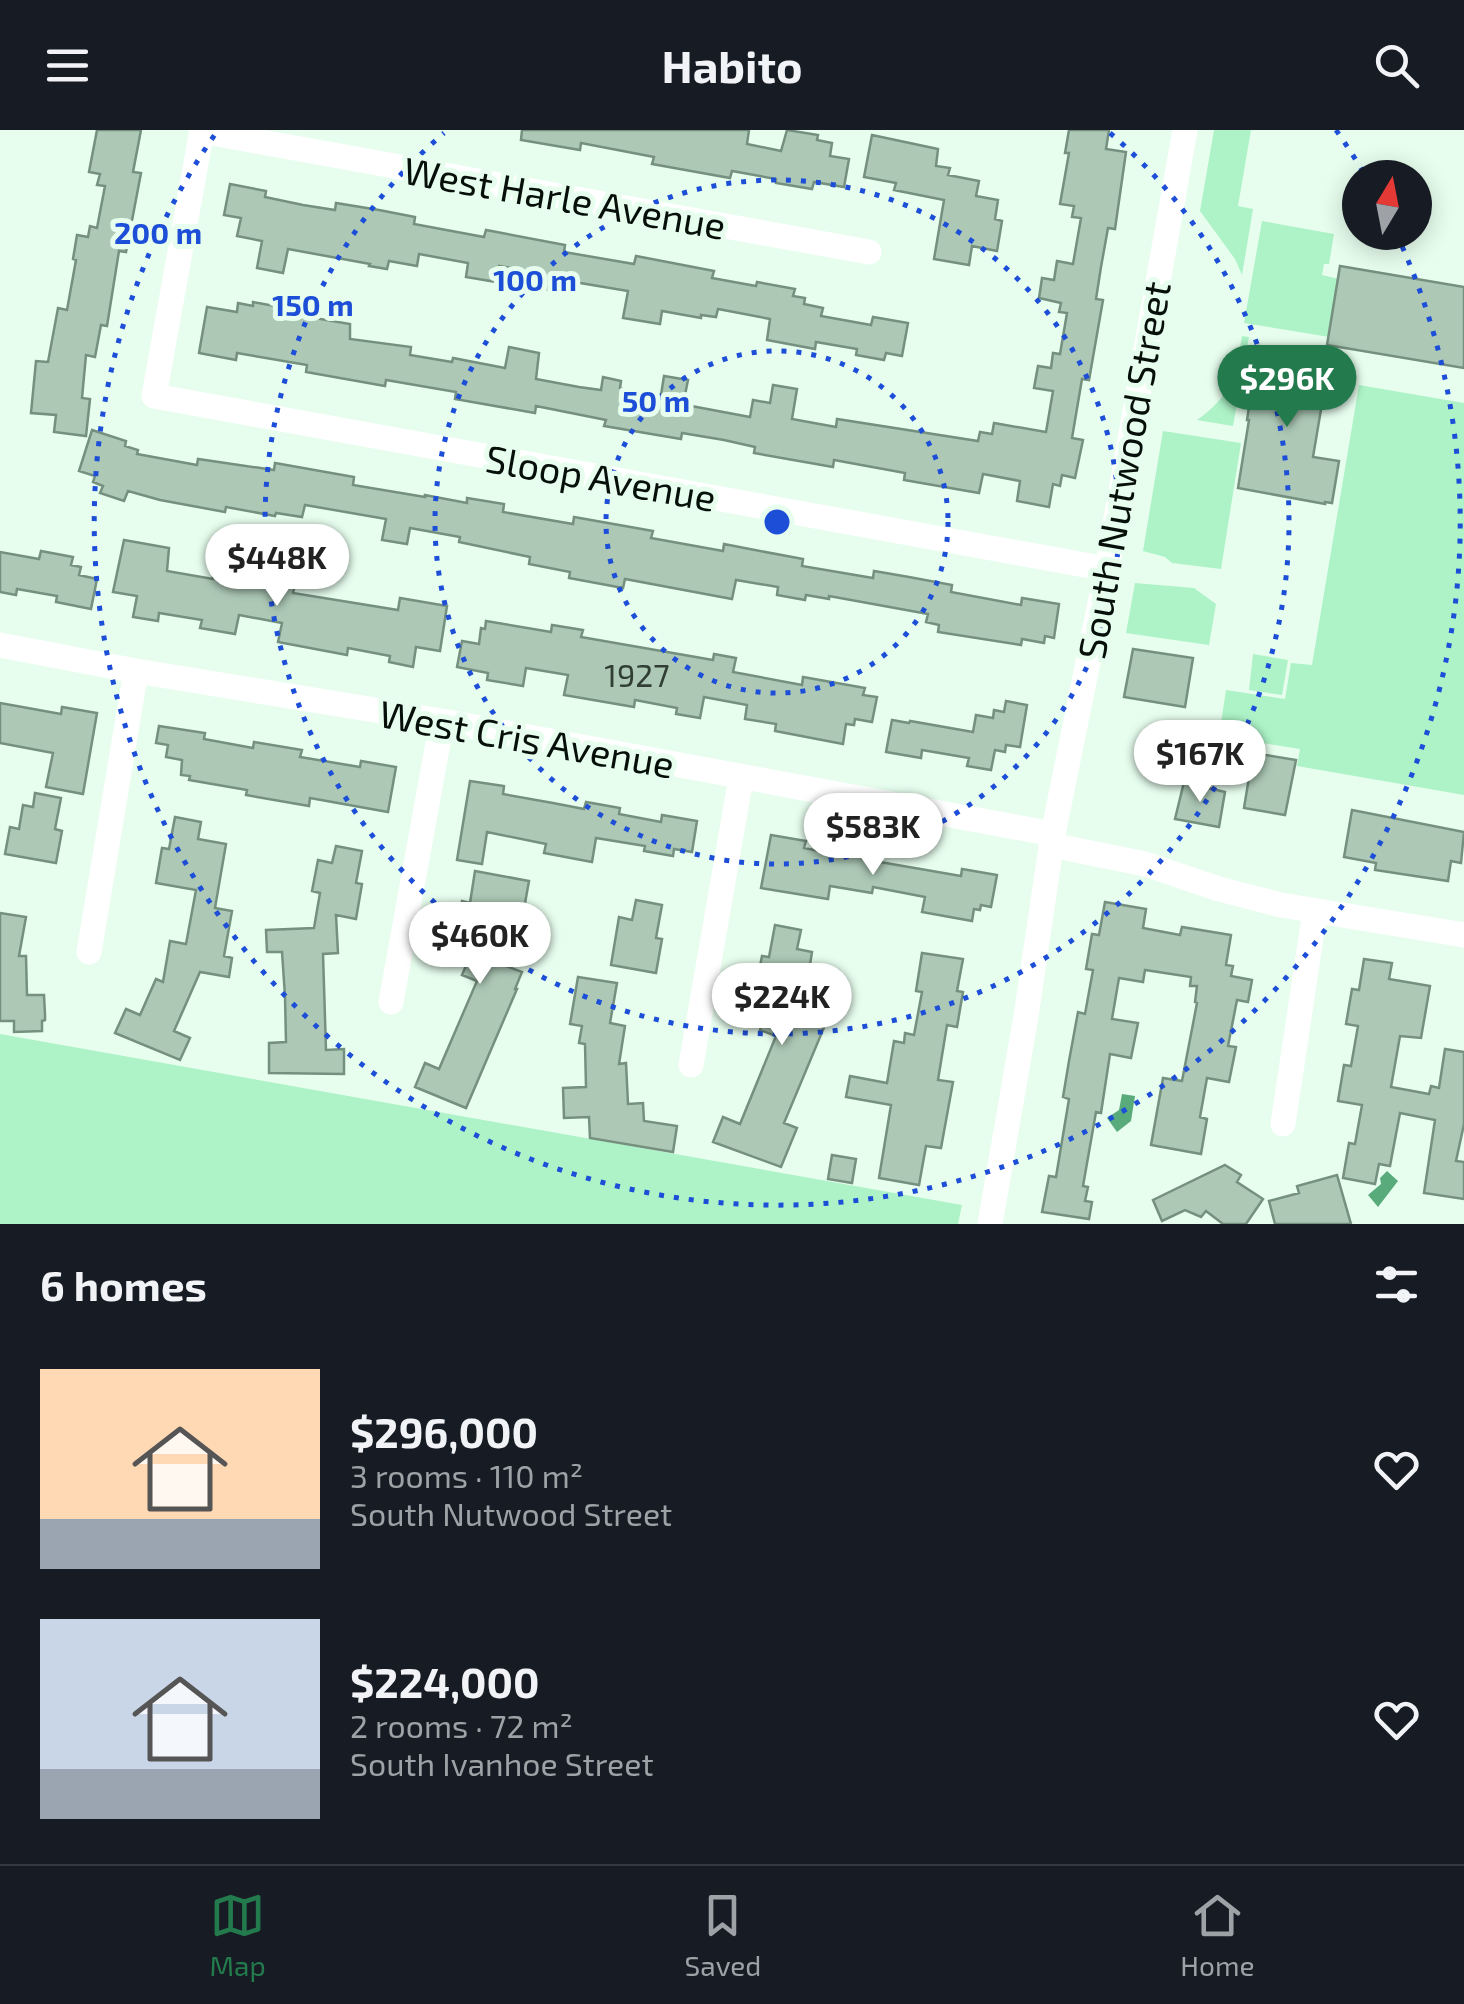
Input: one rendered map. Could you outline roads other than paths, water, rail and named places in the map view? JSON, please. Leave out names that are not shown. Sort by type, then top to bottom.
[{"type":"street","name":"South Nutwood Street","points":[[990,1224],[1052,840],[1107,568],[1185,130]]},
{"type":"street","name":"Sloop Avenue","points":[[201,131],[154,396],[1107,568]]},
{"type":"street","name":"West Harle Avenue","points":[[201,131],[869,252]]},
{"type":"street","name":"West Cris Avenue","points":[[0,646],[442,721],[741,778],[1052,840],[1248,898],[1464,936]]},
{"type":"street","points":[[89,952],[136,671]]},
{"type":"street","points":[[390,1002],[442,721]]},
{"type":"street","points":[[691,1064],[741,778]]},
{"type":"street","points":[[1283,1124],[1315,911]]}]
